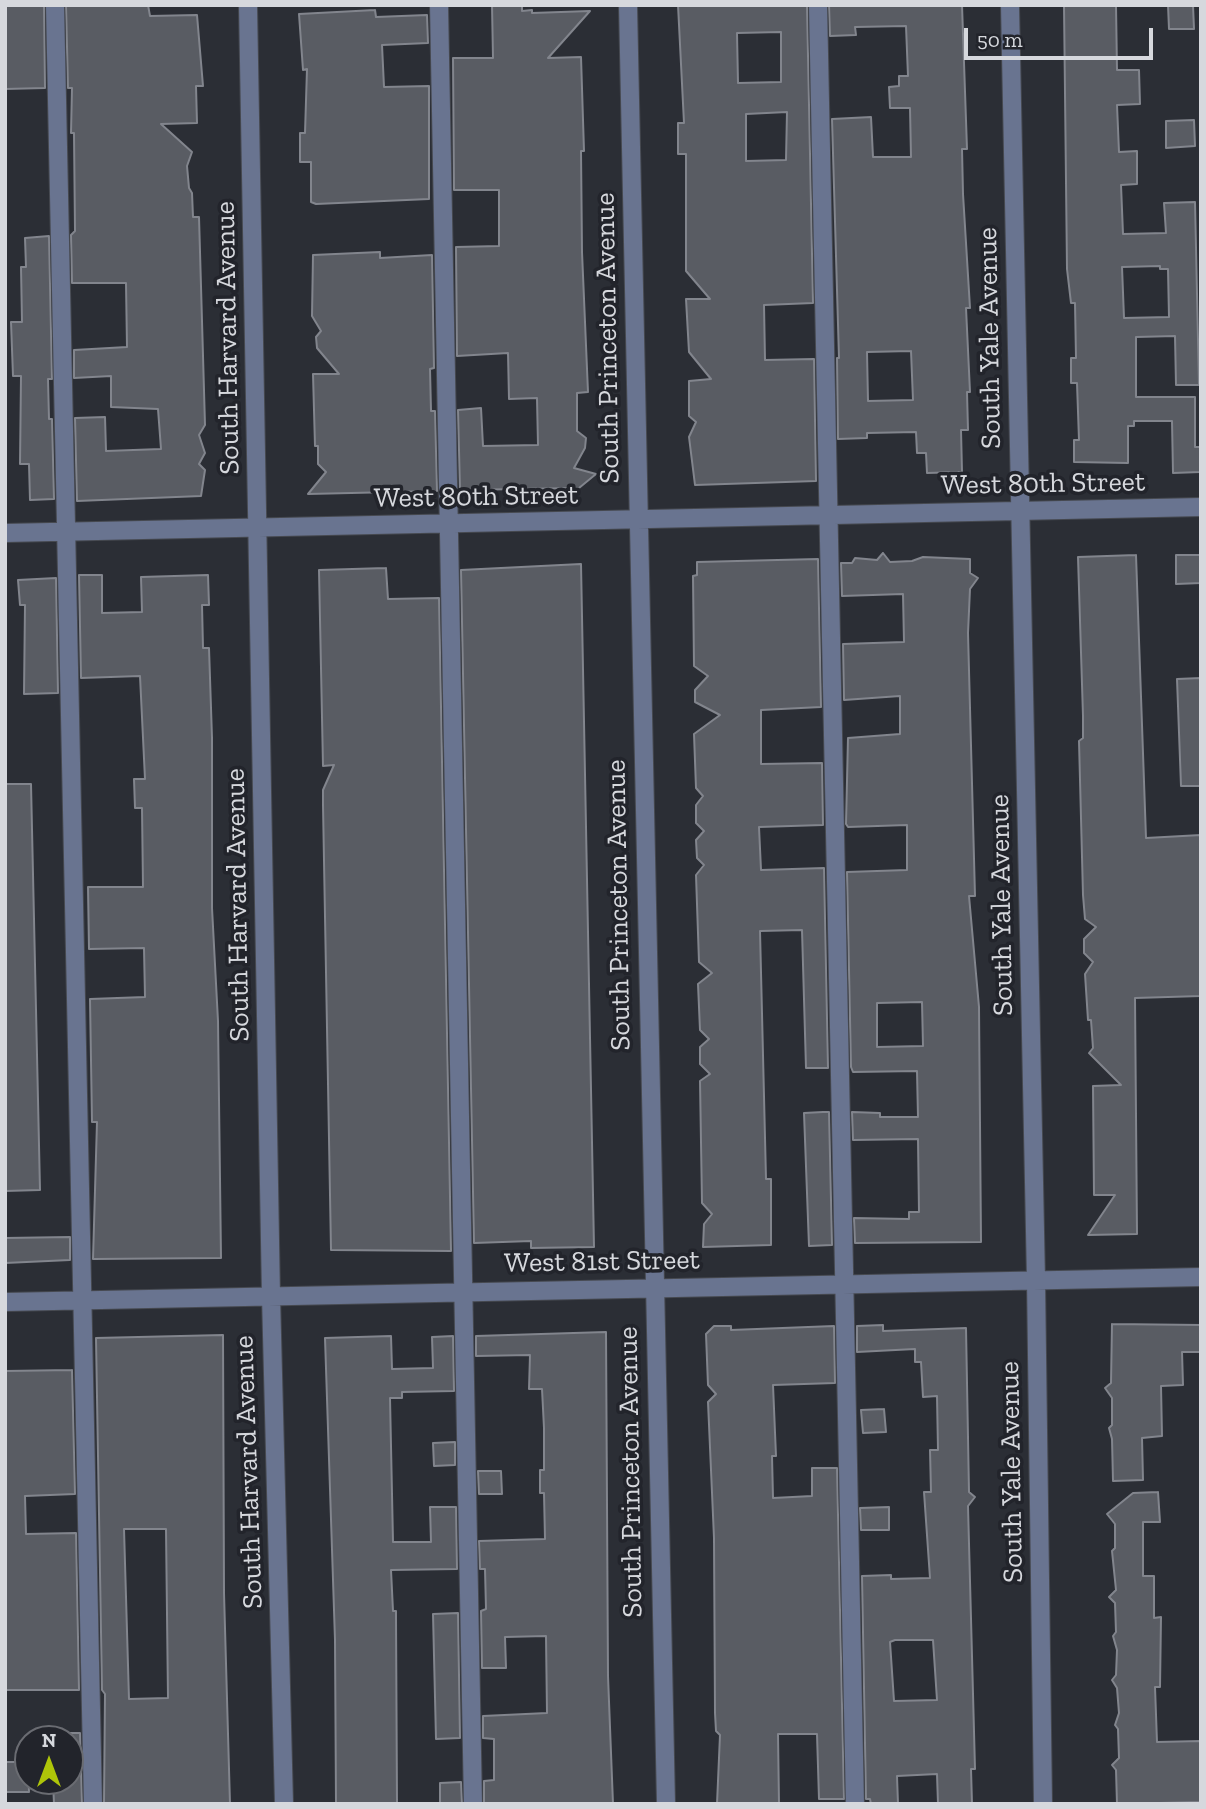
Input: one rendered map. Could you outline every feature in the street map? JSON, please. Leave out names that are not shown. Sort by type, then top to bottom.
[{"type":"street","points":[[55,5],[93,1804]]},
{"type":"street","name":"South Harvard Avenue","points":[[248,5],[271,1296],[284,1804]]},
{"type":"street","points":[[439,5],[473,1804]]},
{"type":"street","name":"South Princeton Avenue","points":[[628,5],[666,1804]]},
{"type":"street","points":[[818,5],[855,1804]]},
{"type":"street","name":"South Yale Avenue","points":[[1010,5],[1036,1280],[1043,1804]]},
{"type":"street","name":"West 80th Street","points":[[5,533],[1201,507]]},
{"type":"street","name":"West 81st Street","points":[[5,1301],[1201,1277]]},
{"type":"building","points":[[5,5],[44,5],[45,88],[5,89]]},
{"type":"building","points":[[66,5],[148,5],[150,16],[197,15],[203,86],[196,86],[197,123],[161,124],[192,152],[187,166],[189,188],[192,193],[193,217],[199,217],[205,425],[199,435],[205,453],[199,464],[205,470],[201,496],[77,501],[75,418],[105,417],[106,451],[161,449],[158,409],[111,407],[111,376],[74,378],[74,350],[127,347],[126,283],[72,283],[71,235],[75,231],[74,133],[71,133],[72,88],[68,88]]},
{"type":"building","points":[[492,5],[522,5],[522,11],[532,10],[532,13],[590,11],[548,58],[581,57],[584,151],[581,151],[582,252],[588,392],[577,393],[577,431],[586,438],[585,448],[574,468],[596,474],[579,488],[460,490],[458,410],[481,408],[483,446],[538,445],[537,398],[509,399],[508,353],[457,356],[456,247],[499,246],[499,190],[454,190],[453,58],[493,58]]},
{"type":"building","points":[[678,5],[807,6],[813,303],[764,305],[765,360],[814,359],[816,481],[695,485],[689,437],[696,422],[689,416],[689,381],[711,379],[689,352],[686,299],[710,299],[686,271],[686,154],[678,154],[678,123],[684,123]],"holes":[[[781,32],[781,82],[738,83],[737,33]],[[787,112],[786,160],[746,161],[746,114]]]},
{"type":"building","points":[[829,5],[962,5],[967,149],[962,149],[970,308],[966,308],[970,392],[967,392],[968,430],[961,430],[962,472],[927,473],[926,453],[917,453],[916,432],[867,433],[867,438],[838,439],[839,358],[832,119],[871,117],[873,157],[911,157],[910,108],[890,108],[889,87],[899,86],[899,76],[908,76],[906,26],[855,27],[856,35],[830,36]],"holes":[[[911,351],[913,400],[868,401],[867,352]]]},
{"type":"building","points":[[1064,5],[1116,5],[1117,70],[1139,70],[1140,104],[1117,105],[1119,152],[1137,151],[1137,184],[1121,185],[1123,234],[1166,233],[1164,203],[1195,202],[1199,385],[1176,385],[1175,336],[1136,337],[1136,397],[1195,397],[1195,447],[1200,447],[1200,472],[1173,473],[1172,421],[1134,421],[1134,426],[1128,426],[1128,463],[1074,462],[1074,440],[1079,440],[1077,383],[1071,383],[1071,358],[1076,358],[1075,303],[1071,303],[1067,269]],"holes":[[[1160,266],[1160,269],[1168,269],[1169,317],[1124,318],[1122,267]]]},
{"type":"building","points":[[1168,5],[1193,5],[1194,29],[1169,29]]},
{"type":"building","points":[[375,10],[376,17],[427,15],[428,43],[382,45],[384,87],[429,86],[429,199],[316,204],[311,202],[311,162],[300,162],[300,133],[305,133],[307,69],[303,70],[299,14]]},
{"type":"building","points":[[1194,120],[1195,146],[1166,148],[1166,121]]},
{"type":"building","points":[[49,236],[52,379],[48,379],[54,499],[30,500],[29,464],[20,464],[21,376],[13,376],[11,322],[22,322],[21,267],[26,267],[25,238]]},
{"type":"building","points":[[380,252],[380,258],[432,255],[434,368],[430,369],[431,411],[435,411],[437,491],[308,494],[326,472],[318,464],[318,446],[315,446],[313,374],[339,374],[317,348],[316,337],[321,331],[312,316],[313,255]]},
{"type":"building","points":[[883,553],[890,562],[912,561],[923,557],[970,559],[970,573],[978,578],[970,589],[968,633],[975,896],[969,896],[979,1007],[981,1242],[855,1243],[854,1218],[909,1219],[909,1212],[919,1212],[918,1139],[853,1140],[852,1112],[880,1113],[880,1117],[918,1117],[917,1071],[853,1072],[851,1067],[847,872],[907,870],[907,825],[848,827],[846,824],[848,738],[900,734],[900,696],[844,700],[843,644],[904,642],[903,594],[842,596],[841,563],[852,563],[855,558],[877,560]],"holes":[[[922,1002],[923,1046],[877,1047],[877,1003]]]},
{"type":"building","points":[[1136,555],[1146,838],[1201,835],[1201,996],[1135,998],[1137,1234],[1088,1235],[1115,1195],[1094,1195],[1093,1086],[1121,1085],[1089,1053],[1093,1048],[1085,974],[1093,962],[1084,953],[1084,939],[1096,927],[1085,919],[1083,895],[1079,741],[1083,738],[1083,716],[1078,557]]},
{"type":"building","points":[[1176,555],[1201,555],[1201,583],[1176,584]]},
{"type":"building","points":[[818,559],[821,707],[761,710],[761,764],[822,763],[823,825],[759,827],[761,870],[824,868],[828,1068],[806,1068],[802,930],[760,931],[766,1179],[771,1179],[771,1245],[703,1247],[704,1224],[712,1214],[702,1203],[700,1081],[710,1074],[700,1064],[700,1047],[709,1039],[700,1030],[698,984],[712,973],[699,962],[696,875],[704,865],[697,858],[696,840],[704,831],[696,823],[696,805],[703,796],[696,788],[694,734],[720,715],[695,702],[695,690],[708,676],[694,666],[693,576],[697,575],[697,562]]},
{"type":"building","points":[[581,564],[594,1247],[531,1248],[531,1241],[474,1243],[461,570]]},
{"type":"building","points":[[386,568],[388,599],[439,598],[451,1251],[331,1250],[323,790],[334,765],[323,766],[319,570]]},
{"type":"building","points":[[79,575],[102,575],[102,613],[142,612],[141,577],[208,575],[209,605],[202,605],[203,648],[209,648],[212,738],[212,908],[218,1021],[221,1258],[93,1259],[97,1122],[92,1122],[90,999],[145,997],[144,948],[89,949],[88,887],[143,887],[142,808],[135,808],[134,779],[145,779],[140,676],[81,678]]},
{"type":"building","points":[[56,578],[58,693],[24,694],[25,605],[20,605],[18,580]]},
{"type":"building","points":[[1201,678],[1201,786],[1181,786],[1177,679]]},
{"type":"building","points":[[5,784],[31,784],[40,1190],[5,1191]]},
{"type":"building","points":[[829,1112],[832,1245],[809,1246],[804,1113]]},
{"type":"building","points":[[70,1237],[70,1260],[5,1263],[5,1238]]},
{"type":"building","points":[[1112,1324],[1201,1325],[1201,1352],[1182,1352],[1183,1385],[1161,1386],[1162,1436],[1142,1438],[1143,1480],[1113,1481],[1112,1439],[1109,1428],[1112,1425],[1112,1398],[1105,1388],[1111,1383]]},
{"type":"building","points":[[883,1325],[883,1331],[966,1328],[969,1492],[975,1497],[968,1506],[975,1769],[971,1769],[972,1804],[938,1804],[937,1774],[897,1776],[898,1804],[871,1804],[870,1799],[866,1799],[862,1576],[891,1575],[891,1579],[930,1578],[924,1492],[931,1492],[930,1450],[938,1450],[937,1396],[923,1397],[921,1362],[915,1362],[915,1349],[857,1352],[857,1326]],"holes":[[[933,1640],[937,1700],[894,1701],[890,1642]]]},
{"type":"building","points":[[714,1326],[731,1326],[731,1330],[834,1326],[835,1383],[773,1385],[776,1456],[772,1456],[773,1498],[812,1496],[812,1468],[837,1468],[844,1799],[819,1799],[817,1734],[778,1734],[779,1804],[717,1804],[720,1735],[716,1731],[715,1713],[714,1538],[708,1402],[716,1394],[708,1385],[706,1334]]},
{"type":"building","points":[[606,1332],[608,1676],[613,1804],[484,1804],[484,1781],[494,1780],[494,1739],[483,1738],[483,1716],[547,1713],[546,1636],[505,1637],[506,1668],[482,1668],[481,1611],[486,1609],[485,1569],[480,1569],[479,1541],[545,1539],[544,1493],[540,1493],[540,1470],[544,1470],[544,1428],[542,1389],[529,1389],[530,1355],[476,1356],[476,1336]]},
{"type":"building","points":[[223,1335],[224,1593],[230,1804],[104,1804],[105,1694],[102,1690],[96,1338]],"holes":[[[124,1529],[166,1529],[168,1698],[129,1699]]]},
{"type":"building","points":[[391,1336],[392,1369],[433,1368],[432,1337],[453,1336],[454,1391],[402,1392],[402,1398],[390,1398],[393,1542],[431,1542],[430,1507],[456,1507],[457,1569],[391,1570],[393,1611],[396,1611],[397,1804],[336,1804],[335,1640],[325,1338]]},
{"type":"building","points":[[72,1370],[75,1494],[25,1496],[26,1534],[76,1533],[79,1690],[5,1690],[5,1371]]},
{"type":"building","points":[[884,1409],[886,1432],[863,1433],[861,1410]]},
{"type":"building","points":[[455,1442],[455,1465],[434,1466],[433,1443]]},
{"type":"building","points":[[478,1471],[501,1471],[502,1494],[479,1494]]},
{"type":"building","points":[[1158,1492],[1160,1522],[1143,1522],[1143,1576],[1154,1576],[1154,1618],[1161,1617],[1160,1687],[1155,1687],[1157,1742],[1201,1741],[1201,1802],[1117,1804],[1116,1770],[1112,1765],[1119,1758],[1118,1729],[1115,1725],[1119,1713],[1117,1688],[1112,1680],[1116,1675],[1117,1650],[1113,1636],[1116,1632],[1115,1603],[1109,1597],[1116,1590],[1112,1551],[1115,1548],[1115,1524],[1107,1514],[1133,1493]]},
{"type":"building","points":[[889,1507],[889,1530],[861,1530],[860,1508]]},
{"type":"building","points":[[458,1613],[460,1738],[436,1739],[433,1614]]},
{"type":"building","points":[[5,1762],[14,1762],[14,1792],[5,1792]]},
{"type":"building","points":[[461,1782],[462,1804],[440,1804],[440,1783]]},
{"type":"building","points":[[54,1795],[82,1795],[82,1804],[54,1804]]}]
